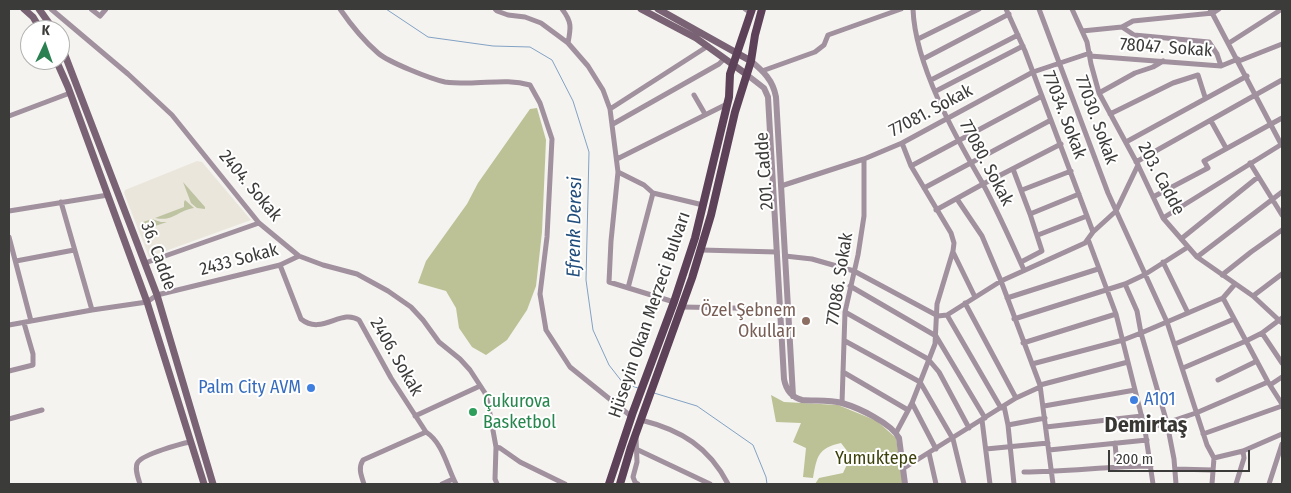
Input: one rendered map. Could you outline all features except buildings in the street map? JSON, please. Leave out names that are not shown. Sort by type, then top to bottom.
[{"type":"main road","points":[[24,9],[35,20]]},
{"type":"main road","points":[[39,9],[47,20]]},
{"type":"main road","name":"201. Cadde","points":[[641,9],[708,46],[746,74]]},
{"type":"main road","name":"201. Cadde","points":[[658,9],[751,61]]},
{"type":"main road","name":"Hüseyin Okan Merzeci Bulvarı","points":[[620,484],[642,417],[683,307],[701,250],[735,112],[751,61],[762,9]]},
{"type":"main road","name":"Hüseyin Okan Merzeci Bulvarı","points":[[609,484],[632,415],[656,355],[695,238],[727,104],[730,74],[749,10]]},
{"type":"main road","name":"36. Cadde","points":[[70,68],[157,295],[213,484]]},
{"type":"main road","points":[[60,70],[147,302],[204,484]]},
{"type":"street","name":"2404. Sokak","points":[[51,9],[128,74],[172,115],[259,223],[299,256],[357,274],[411,307],[439,342],[460,359],[470,370],[488,403],[496,447],[497,484]]},
{"type":"street","points":[[91,9],[100,16],[106,9]]},
{"type":"street","points":[[340,9],[357,32],[379,54],[401,66],[445,82],[516,81],[530,85],[540,103],[552,140],[547,237],[540,294],[546,330],[570,367],[632,415]]},
{"type":"street","points":[[562,9],[570,19],[568,43]]},
{"type":"street","points":[[762,71],[815,52],[824,45],[828,35],[901,9]]},
{"type":"street","name":"77080. Sokak","points":[[914,9],[923,59],[946,118],[1002,220],[1024,270]]},
{"type":"street","points":[[918,38],[979,9]]},
{"type":"street","name":"77030. Sokak","points":[[1039,9],[1116,212],[1167,322],[1196,413],[1214,458]]},
{"type":"street","name":"203. Cadde","points":[[1072,9],[1090,55],[1099,93],[1137,163],[1163,218],[1197,258],[1253,296],[1281,320]]},
{"type":"street","points":[[1082,31],[1122,26],[1133,21],[1219,9]]},
{"type":"street","points":[[1229,43],[1282,9]]},
{"type":"street","points":[[498,10],[508,15],[525,17],[541,23],[568,43],[588,66],[603,90],[613,124],[618,172],[609,282],[674,302]]},
{"type":"street","points":[[923,59],[1008,11]]},
{"type":"street","name":"77034. Sokak","points":[[1008,11],[1061,144],[1093,232]]},
{"type":"street","points":[[1163,218],[1282,144],[1212,11]]},
{"type":"street","points":[[1122,26],[1134,36],[1209,42],[1213,46],[1221,66]]},
{"type":"street","points":[[932,80],[1018,35]]},
{"type":"street","name":"78047. Sokak","points":[[1090,55],[1221,66],[1282,44]]},
{"type":"street","points":[[610,110],[708,46]]},
{"type":"street","points":[[936,91],[1023,46]]},
{"type":"street","name":"77081. Sokak","points":[[781,186],[864,159],[902,142],[1033,72],[1059,62],[1090,55]]},
{"type":"street","points":[[613,124],[719,64],[724,59]]},
{"type":"street","name":"201. Cadde","points":[[751,61],[762,71],[774,88],[776,97],[793,396]]},
{"type":"street","points":[[1099,93],[1135,73],[1153,67],[1163,61]]},
{"type":"street","name":"201. Cadde","points":[[746,74],[764,88],[768,97],[784,378],[787,390],[793,396]]},
{"type":"street","points":[[1110,114],[1173,83],[1198,75],[1205,97]]},
{"type":"street","points":[[1126,142],[1186,110],[1205,97],[1247,76]]},
{"type":"street","points":[[785,256],[812,259],[854,271],[938,316],[946,315],[1001,281],[1085,243],[1093,232],[1116,212],[1137,163],[1282,80]]},
{"type":"street","points":[[9,116],[70,93]]},
{"type":"street","points":[[694,95],[705,114]]},
{"type":"street","points":[[911,166],[1042,96]]},
{"type":"street","points":[[617,159],[727,104]]},
{"type":"street","points":[[1153,197],[1208,168],[1204,161],[1282,118]]},
{"type":"street","points":[[924,188],[969,162],[1051,120]]},
{"type":"street","points":[[1211,121],[1226,148]]},
{"type":"street","points":[[896,433],[912,403],[935,344],[938,316],[937,304],[954,243],[951,234],[911,166],[902,142]]},
{"type":"street","points":[[936,210],[982,184],[1061,144]]},
{"type":"street","name":"77086. Sokak","points":[[842,403],[845,312],[864,216],[864,159]]},
{"type":"street","points":[[1250,163],[1282,215]]},
{"type":"street","points":[[1013,169],[1042,250],[1021,262]]},
{"type":"street","points":[[1022,190],[1071,171]]},
{"type":"street","points":[[618,172],[644,185],[653,193],[703,205]]},
{"type":"street","points":[[1181,239],[1258,177]]},
{"type":"street","points":[[1197,258],[1282,192]]},
{"type":"street","points":[[628,288],[653,193]]},
{"type":"street","points":[[1030,214],[1080,194]]},
{"type":"street","points":[[9,211],[108,195]]},
{"type":"street","points":[[957,199],[982,236],[1040,386],[1053,484]]},
{"type":"street","points":[[61,202],[92,310]]},
{"type":"street","points":[[1038,236],[1088,216]]},
{"type":"street","points":[[145,263],[259,223]]},
{"type":"street","points":[[1222,275],[1282,230]]},
{"type":"street","points":[[9,237],[31,321]]},
{"type":"street","points":[[1088,240],[1108,291],[1123,340],[1146,430],[1153,484]]},
{"type":"street","points":[[1014,319],[1108,291],[1125,284],[1144,275],[1188,247]]},
{"type":"street","points":[[16,261],[74,250]]},
{"type":"street","points":[[701,250],[777,252]]},
{"type":"street","points":[[953,251],[975,297]]},
{"type":"street","name":"2433 Sokak","points":[[157,295],[280,265],[299,256]]},
{"type":"street","points":[[1164,262],[1188,313]]},
{"type":"street","name":"2406. Sokak","points":[[280,265],[301,319],[307,324],[322,324],[348,317],[354,317],[359,320],[391,378],[415,416],[440,448],[455,482]]},
{"type":"street","points":[[1007,298],[1098,268]]},
{"type":"street","points":[[1253,296],[1282,274]]},
{"type":"street","points":[[1125,284],[1137,312],[1141,333],[1167,423],[1176,484]]},
{"type":"street","points":[[1032,364],[1123,340],[1141,333],[1223,298],[1235,284]]},
{"type":"street","points":[[850,286],[936,336],[984,419],[990,484]]},
{"type":"street","points":[[9,325],[147,302],[157,295]]},
{"type":"street","points":[[1204,434],[1282,405],[1223,298]]},
{"type":"street","points":[[965,303],[1016,398]]},
{"type":"street","points":[[683,307],[780,309]]},
{"type":"street","points":[[845,312],[928,359],[939,372],[969,428]]},
{"type":"street","points":[[1023,343],[1116,314]]},
{"type":"street","points":[[946,315],[1002,407],[1008,425],[1014,484]]},
{"type":"street","points":[[1174,344],[1234,319]]},
{"type":"street","points":[[1183,368],[1246,341],[1281,320]]},
{"type":"street","points":[[9,371],[33,365],[33,354],[24,323]]},
{"type":"street","points":[[1262,333],[1282,362]]},
{"type":"street","points":[[845,341],[920,382],[953,439],[964,484]]},
{"type":"street","points":[[904,468],[1016,398],[1040,386],[1128,362]]},
{"type":"street","points":[[1218,380],[1257,362]]},
{"type":"street","points":[[843,372],[908,410]]},
{"type":"street","points":[[1146,430],[1196,413],[1282,377]]},
{"type":"street","points":[[415,416],[480,386]]},
{"type":"street","points":[[1044,406],[1135,390]]},
{"type":"street","points":[[793,396],[802,400],[842,403],[878,419],[896,433],[899,438],[905,484]]},
{"type":"street","points":[[912,403],[936,449]]},
{"type":"street","points":[[9,419],[42,410]]},
{"type":"street","points":[[1046,427],[1142,416]]},
{"type":"street","points":[[642,417],[686,437],[703,450],[714,462],[728,484]]},
{"type":"street","points":[[1008,425],[1045,418]]},
{"type":"street","points":[[364,484],[360,470],[360,464],[363,460],[426,432]]},
{"type":"street","points":[[636,434],[637,462],[633,477],[638,484]]},
{"type":"street","points":[[1212,484],[1214,458],[1243,452],[1282,434]]},
{"type":"street","points":[[1049,450],[1147,440]]},
{"type":"street","points":[[140,484],[136,468],[138,462],[147,456],[180,443],[190,442]]},
{"type":"street","points":[[986,449],[1048,443]]},
{"type":"street","points":[[1115,443],[1117,466]]},
{"type":"street","points":[[1269,484],[1282,444]]},
{"type":"street","points":[[496,447],[520,462],[565,484]]},
{"type":"street","points":[[636,449],[710,484]]},
{"type":"street","points":[[1236,484],[1244,458],[1243,452]]},
{"type":"street","points":[[929,453],[936,484]]},
{"type":"street","points":[[1024,472],[1051,472],[1117,466],[1151,466]]},
{"type":"street","points":[[1175,469],[1213,470]]},
{"type":"street","points":[[442,484],[455,482]]},
{"type":"shaded area","points":[[197,161],[202,162],[251,220],[149,257],[124,193],[125,190]]},
{"type":"green space","points":[[537,108],[546,140],[542,232],[536,286],[527,310],[507,340],[486,355],[472,347],[459,328],[456,308],[446,291],[418,283],[426,261],[467,204],[478,183],[530,109]]},
{"type":"green space","points":[[183,182],[205,209],[197,208],[191,203]]},
{"type":"green space","points":[[185,200],[194,208],[167,219],[155,218],[184,207]]},
{"type":"green space","points":[[152,219],[167,222],[146,229],[143,222]]},
{"type":"green space","name":"Yumuktepe","points":[[771,395],[784,402],[838,405],[877,421],[896,438],[903,484],[815,484],[819,478],[843,473],[851,456],[841,443],[823,450],[816,464],[813,478],[803,477],[806,448],[793,442],[801,423],[776,422]]},
{"type":"waterway","name":"Efrenk Deresi","points":[[386,9],[428,37],[493,46],[530,47],[552,60],[573,101],[589,152],[586,280],[593,330],[609,365],[623,383],[638,388]]},
{"type":"waterway","name":"Efrenk Deresi","points":[[654,393],[697,406],[753,445],[767,484]]},
{"type":"place","name":"Özel Şebnem Okulları","points":[[806,321]]},
{"type":"place","name":"Palm City AVM","points":[[311,388]]},
{"type":"place","name":"A101","points":[[1134,400]]},
{"type":"place","name":"Çukurova Basketbol","points":[[473,412]]},
{"type":"district","name":"Demirtaş","points":[[1146,426]]}]
